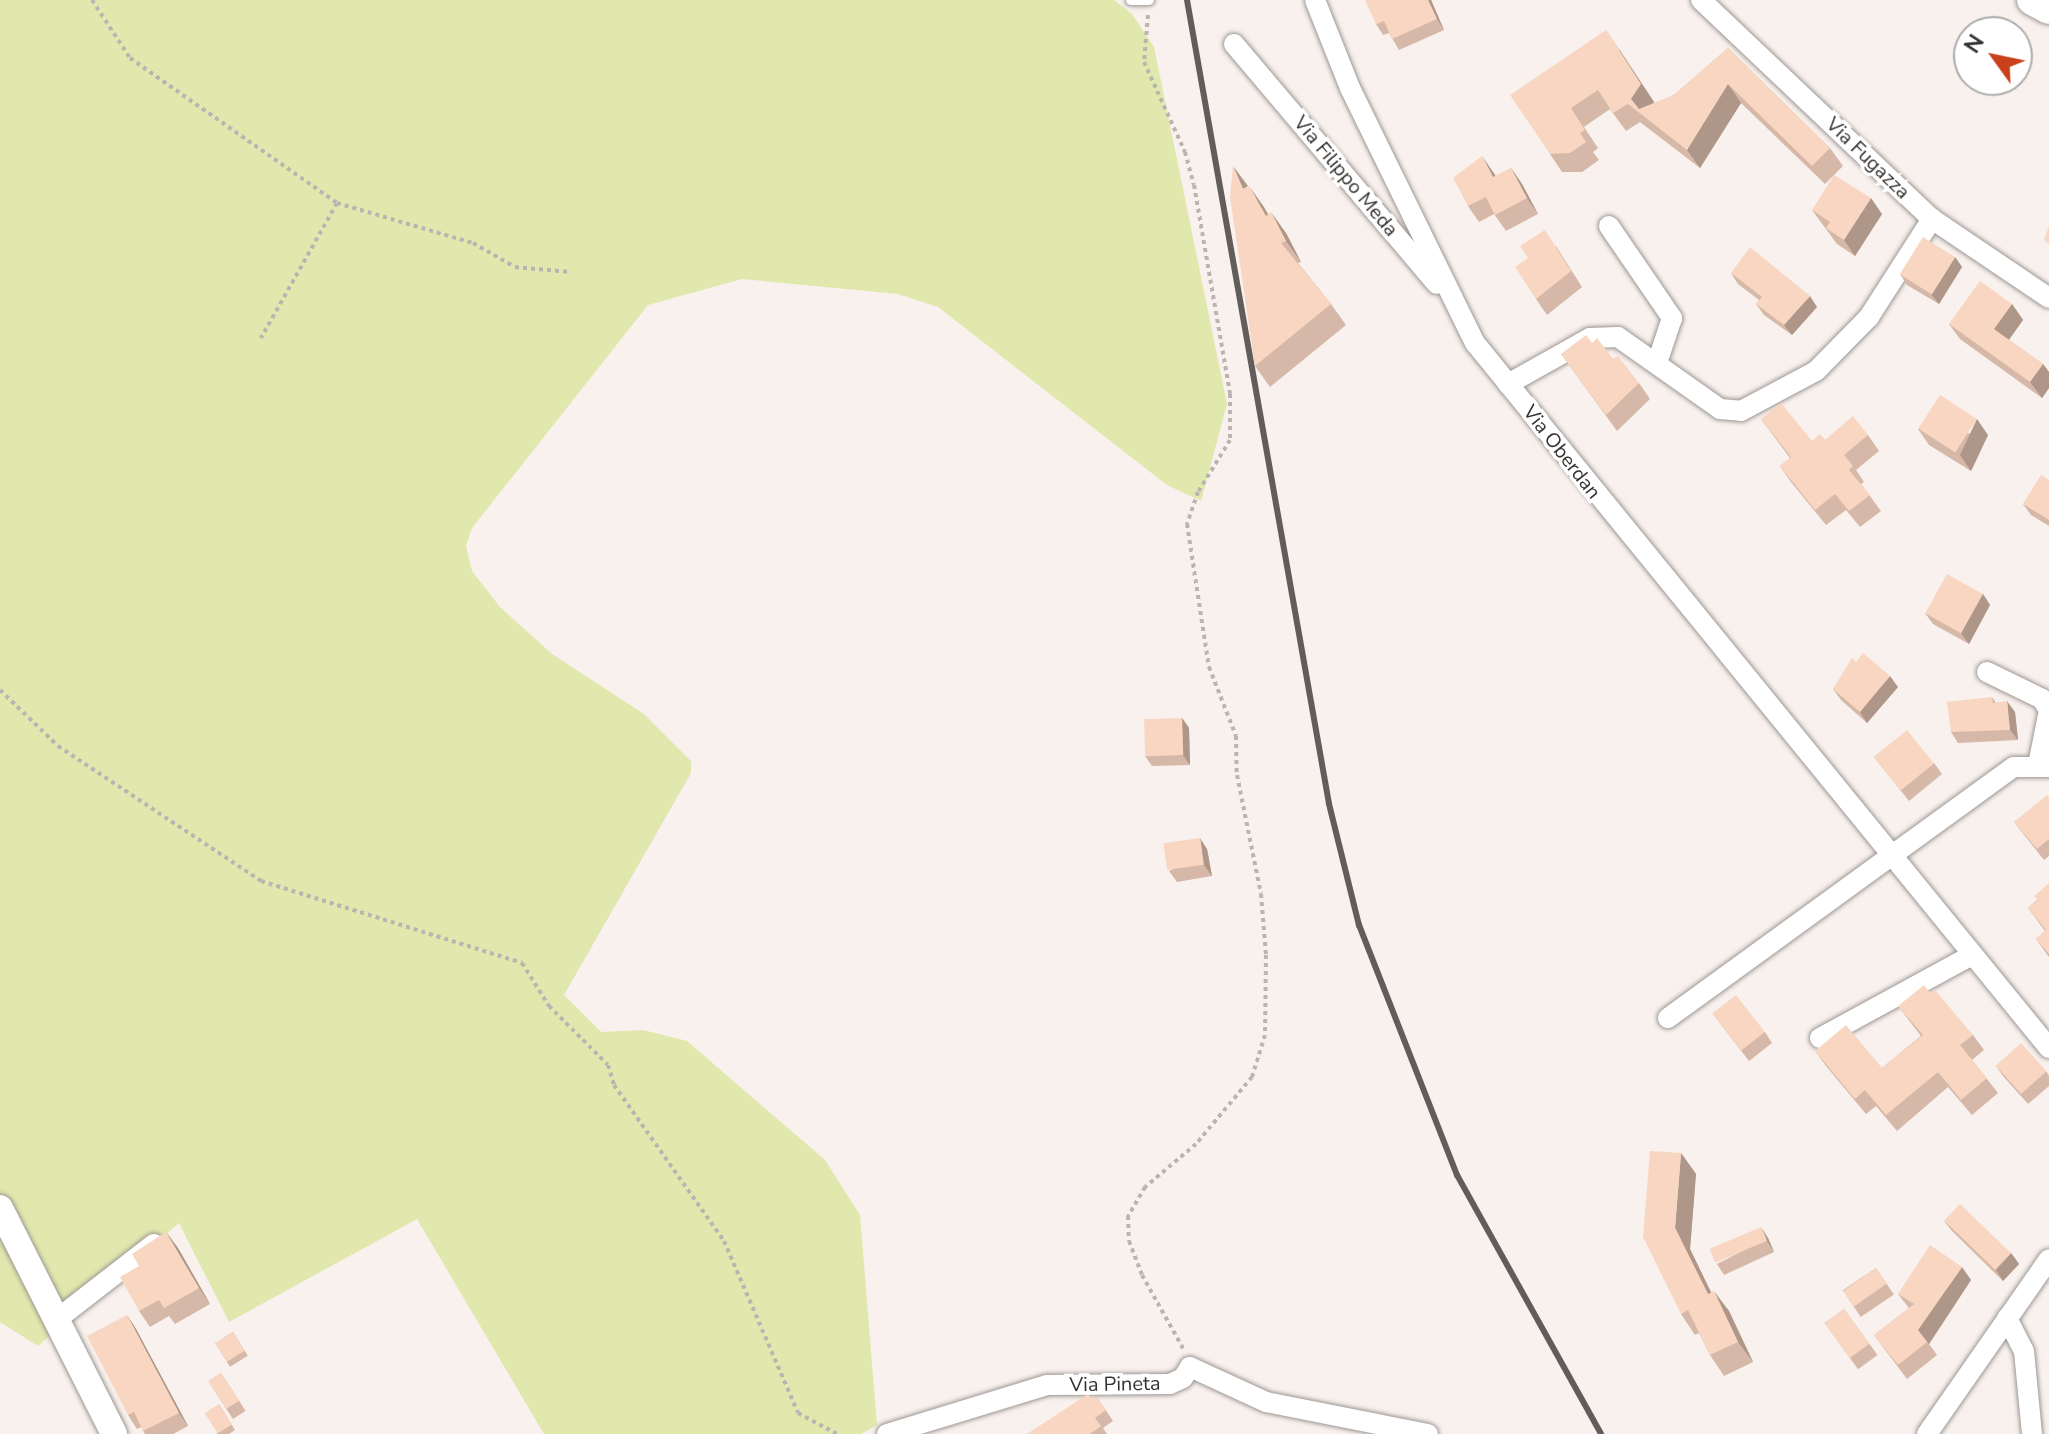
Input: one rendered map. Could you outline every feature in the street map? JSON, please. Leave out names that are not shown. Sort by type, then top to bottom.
[{"type":"main road","points":[[2032,0],[2049,9]]},
{"type":"street","name":"Via Oberdan","points":[[1315,0],[1350,88],[1475,343],[2049,1048]]},
{"type":"street","name":"Via Fugazza","points":[[1701,0],[1932,219],[2049,298]]},
{"type":"street","points":[[1726,61],[1749,43]]},
{"type":"street","name":"Via Filippo Meda","points":[[1234,44],[1458,308]]},
{"type":"street","points":[[1508,384],[1590,338],[1618,337],[1658,360],[1720,409],[1741,411],[1782,393],[1816,371],[1869,317],[1932,219]]},
{"type":"street","points":[[1609,226],[1672,318],[1658,360]]},
{"type":"street","points":[[1987,672],[2042,699],[2049,710],[2039,760],[2049,767]]},
{"type":"street","points":[[1668,1018],[2014,767],[2049,767]]},
{"type":"street","points":[[1820,1038],[1972,955]]},
{"type":"street","points":[[0,1208],[114,1434]]},
{"type":"street","points":[[56,1320],[158,1242]]},
{"type":"street","points":[[1927,1434],[2049,1259]]},
{"type":"street","points":[[2007,1318],[2024,1351],[2032,1434]]},
{"type":"street","name":"Via Pineta","points":[[887,1434],[1047,1385],[1170,1384],[1190,1367],[1266,1402],[1428,1434]]},
{"type":"lane","points":[[1131,0],[1149,0]]},
{"type":"path","points":[[92,0],[130,58],[337,203],[473,243],[515,267],[570,272]]},
{"type":"path","points":[[1149,0],[1144,62],[1194,185],[1230,394],[1230,440],[1198,492],[1187,524],[1209,667],[1236,736],[1237,775],[1261,894],[1266,955],[1265,1035],[1252,1077],[1196,1144],[1145,1187],[1128,1216],[1129,1241],[1142,1275],[1190,1367]]},
{"type":"path","points":[[261,338],[337,203]]},
{"type":"path","points":[[0,690],[58,746],[261,881],[522,963],[549,1006],[608,1065],[614,1085],[724,1241],[798,1413],[837,1434]]},
{"type":"green space","points":[[0,0],[1114,0],[1132,14],[1154,47],[1227,404],[1201,501],[1167,485],[938,307],[898,294],[742,279],[648,305],[472,528],[466,546],[472,571],[500,607],[552,654],[644,714],[691,761],[691,773],[564,995],[601,1032],[643,1030],[687,1041],[825,1160],[860,1215],[877,1425],[861,1434],[544,1434],[417,1219],[229,1322],[179,1223],[38,1346],[0,1322]]},
{"type":"building","points":[[1365,0],[1428,0],[1437,19],[1392,39],[1384,21],[1376,24]]},
{"type":"building","points":[[1606,30],[1641,84],[1631,99],[1639,109],[1674,95],[1728,48],[1830,148],[1812,166],[1728,84],[1687,150],[1628,104],[1613,113],[1598,90],[1571,108],[1585,130],[1580,133],[1586,142],[1570,153],[1550,154],[1510,95]]},
{"type":"building","points":[[1482,156],[1493,177],[1511,168],[1527,198],[1495,215],[1486,197],[1468,206],[1453,178]]},
{"type":"building","points":[[1233,166],[1243,189],[1249,186],[1266,216],[1271,212],[1286,241],[1281,243],[1331,304],[1255,366],[1230,197]]},
{"type":"building","points":[[1834,175],[1871,198],[1844,240],[1826,228],[1830,222],[1812,210]]},
{"type":"building","points":[[2049,226],[2049,244],[2044,240]]},
{"type":"building","points":[[1545,230],[1571,271],[1536,299],[1515,267],[1528,258],[1520,246]]},
{"type":"building","points":[[1923,237],[1955,257],[1932,294],[1900,274]]},
{"type":"building","points":[[1750,247],[1810,296],[1784,325],[1756,304],[1762,297],[1731,273]]},
{"type":"building","points":[[1980,281],[2012,304],[1994,329],[2043,364],[2030,382],[1949,324]]},
{"type":"building","points":[[1586,335],[1592,343],[1597,338],[1613,359],[1618,356],[1639,383],[1606,415],[1561,354]]},
{"type":"building","points":[[1940,395],[1977,419],[1955,453],[1918,429]]},
{"type":"building","points":[[1781,403],[1812,441],[1820,434],[1825,440],[1853,416],[1868,435],[1844,455],[1853,466],[1849,470],[1870,495],[1849,511],[1835,494],[1815,510],[1780,466],[1791,457],[1761,419]]},
{"type":"building","points":[[2041,475],[2049,480],[2049,520],[2023,504]]},
{"type":"building","points":[[1947,574],[1983,594],[1961,633],[1925,613]]},
{"type":"building","points":[[1863,653],[1890,676],[1860,712],[1833,689],[1852,658],[1856,662]]},
{"type":"building","points":[[1992,697],[1993,703],[2007,701],[2010,730],[1951,732],[1947,702]]},
{"type":"building","points":[[1182,718],[1183,755],[1145,756],[1144,719]]},
{"type":"building","points":[[1907,730],[1934,763],[1901,790],[1874,757]]},
{"type":"building","points":[[2047,795],[2049,839],[2037,849],[2014,822]]},
{"type":"building","points":[[1200,838],[1204,865],[1167,870],[1163,843]]},
{"type":"building","points":[[2049,883],[2049,954],[2036,939],[2046,930],[2028,908],[2038,900],[2034,896]]},
{"type":"building","points":[[1924,985],[1931,994],[1935,990],[1973,1035],[1960,1045],[1987,1078],[1961,1100],[1938,1072],[1886,1115],[1865,1090],[1855,1099],[1815,1051],[1846,1025],[1882,1068],[1923,1035],[1898,1006]]},
{"type":"building","points":[[1736,995],[1765,1032],[1741,1051],[1712,1013]]},
{"type":"building","points":[[2021,1043],[2046,1071],[2021,1094],[1996,1066]]},
{"type":"building","points":[[1650,1151],[1681,1153],[1675,1228],[1708,1294],[1714,1291],[1738,1342],[1710,1355],[1688,1310],[1681,1314],[1643,1237]]},
{"type":"building","points":[[1960,1204],[2011,1253],[1995,1270],[1944,1221]]},
{"type":"building","points":[[1761,1227],[1767,1241],[1715,1263],[1709,1249]]},
{"type":"building","points":[[166,1232],[199,1288],[164,1308],[159,1300],[139,1311],[120,1277],[139,1266],[132,1254]]},
{"type":"building","points":[[1930,1245],[1962,1267],[1918,1330],[1927,1342],[1898,1365],[1874,1335],[1914,1304],[1898,1294]]},
{"type":"building","points":[[1876,1268],[1887,1284],[1854,1307],[1843,1291]]},
{"type":"building","points":[[1844,1309],[1869,1344],[1850,1358],[1825,1323]]},
{"type":"building","points":[[127,1315],[179,1413],[143,1431],[134,1412],[128,1415],[87,1336]]},
{"type":"building","points":[[233,1332],[245,1351],[227,1362],[215,1343]]},
{"type":"building","points":[[221,1373],[239,1401],[226,1409],[208,1381]]},
{"type":"building","points":[[1088,1394],[1092,1400],[1097,1397],[1106,1410],[1095,1418],[1101,1426],[1090,1434],[1027,1434]]},
{"type":"building","points":[[219,1404],[232,1424],[218,1433],[205,1413]]},
{"type":"railway","points":[[1187,0],[1329,804],[1359,925],[1457,1175],[1601,1434]]}]
